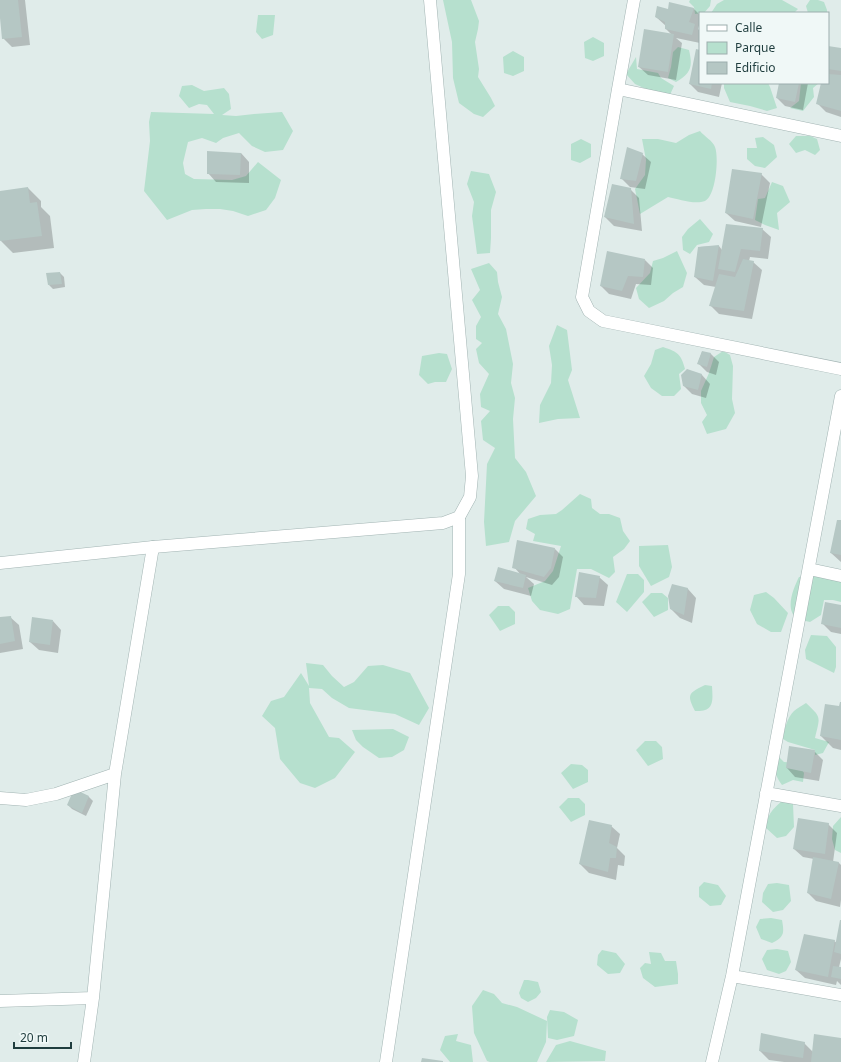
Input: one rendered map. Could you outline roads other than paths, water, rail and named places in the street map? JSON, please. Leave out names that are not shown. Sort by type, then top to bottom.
[{"type":"street","points":[[386,1062],[459,574],[459,517],[470,497],[472,476],[430,0]]},
{"type":"street","points":[[634,0],[582,297],[589,311],[603,321],[841,369]]},
{"type":"street","points":[[618,89],[841,136]]},
{"type":"street","points":[[712,1062],[732,976],[841,396]]},
{"type":"street","points":[[0,563],[153,547],[443,523],[459,517]]},
{"type":"street","points":[[84,1062],[93,998],[115,774],[153,547]]},
{"type":"street","points":[[808,569],[841,576]]},
{"type":"street","points":[[0,798],[26,800],[56,794],[115,774]]},
{"type":"street","points":[[766,793],[841,806]]},
{"type":"street","points":[[732,976],[841,995]]},
{"type":"street","points":[[0,1001],[93,998]]}]
